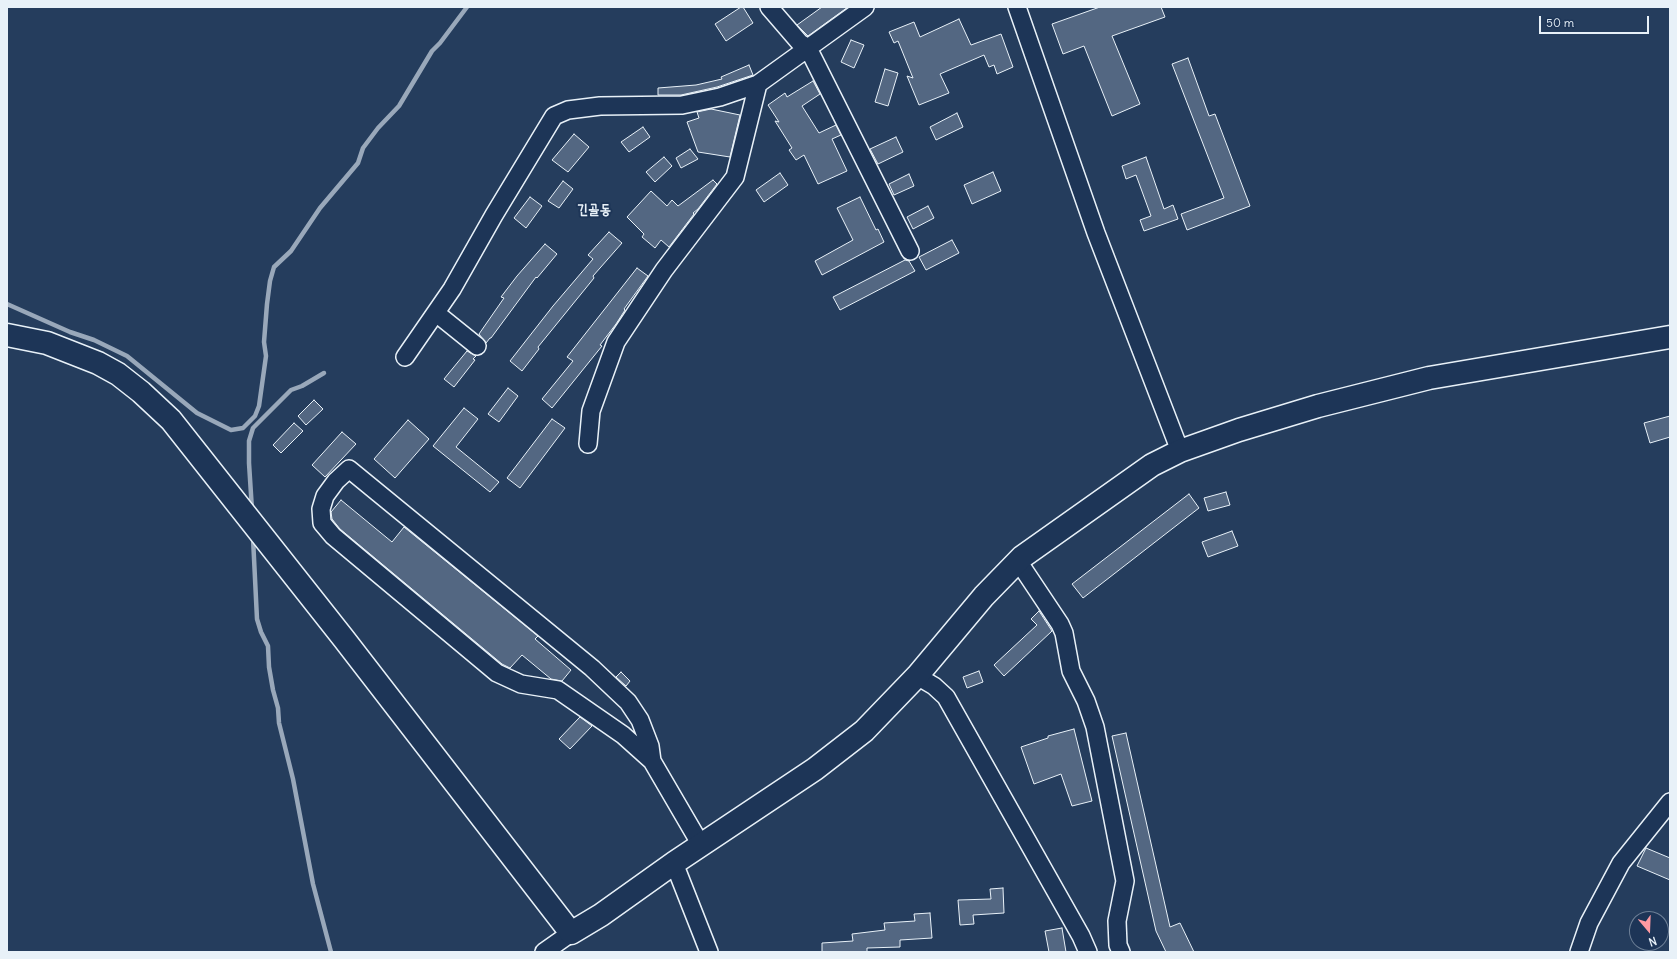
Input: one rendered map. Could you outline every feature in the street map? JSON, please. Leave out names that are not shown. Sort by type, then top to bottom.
[{"type":"main road","points":[[7,335],[47,343],[98,363],[118,374],[141,392],[171,420],[340,633],[571,933],[600,915],[674,863],[815,769],[864,731],[917,676],[984,596],[1018,561],[1152,465],[1180,451],[1239,430],[1318,406],[1429,378],[1670,337]]},
{"type":"street","points":[[769,7],[800,43],[808,48],[910,252]]},
{"type":"street","points":[[405,357],[452,289],[494,215],[554,116],[568,110],[600,106],[682,105],[720,97],[758,84],[865,7]]},
{"type":"street","points":[[1017,7],[1096,233],[1180,451]]},
{"type":"street","points":[[588,444],[591,411],[616,342],[664,270],[735,178],[758,84]]},
{"type":"street","points":[[436,313],[477,346]]},
{"type":"street","points":[[652,761],[650,746],[640,720],[628,702],[592,668],[349,469],[336,481],[325,496],[321,509],[322,523],[333,536],[497,673],[521,684],[558,690],[623,736],[652,761],[701,845]]},
{"type":"street","points":[[1018,561],[1060,624],[1064,633],[1071,671],[1086,701],[1095,727],[1125,880],[1117,922],[1118,945],[1121,952]]},
{"type":"street","points":[[917,676],[934,686],[946,697],[1081,936],[1088,952]]},
{"type":"street","points":[[1579,952],[1588,923],[1621,863],[1670,802]]},
{"type":"street","points":[[674,863],[709,952]]},
{"type":"street","points":[[544,952],[571,933]]},
{"type":"building","points":[[743,7],[753,23],[726,41],[715,24]]},
{"type":"building","points":[[822,7],[848,7],[808,36],[797,25]]},
{"type":"building","points":[[1100,7],[1161,7],[1165,17],[1112,36],[1140,104],[1112,116],[1084,46],[1063,54],[1052,24]]},
{"type":"building","points":[[959,19],[971,45],[1001,34],[1013,67],[997,74],[994,65],[989,67],[984,55],[940,74],[949,93],[919,105],[907,76],[913,78],[898,41],[894,43],[889,32],[914,22],[920,37]]},
{"type":"building","points":[[851,40],[864,45],[854,68],[841,62]]},
{"type":"building","points":[[1188,58],[1209,116],[1215,114],[1250,206],[1187,230],[1181,214],[1224,198],[1172,64]]},
{"type":"building","points":[[749,65],[753,75],[717,87],[681,95],[658,95],[658,88],[696,85],[722,79],[721,77]]},
{"type":"building","points":[[885,69],[898,73],[888,106],[875,102]]},
{"type":"building","points":[[813,81],[820,94],[802,106],[819,133],[836,125],[841,135],[832,139],[847,171],[818,184],[804,155],[796,160],[789,150],[792,148],[775,121],[779,122],[768,105],[785,93],[787,97]]},
{"type":"building","points":[[711,109],[740,115],[730,157],[698,152],[687,122],[699,118],[697,112]]},
{"type":"building","points":[[957,113],[963,127],[936,140],[930,127]]},
{"type":"building","points":[[643,127],[650,137],[629,152],[621,142]]},
{"type":"building","points":[[574,134],[589,147],[568,172],[552,160]]},
{"type":"building","points":[[896,137],[903,152],[878,164],[870,149]]},
{"type":"building","points":[[690,149],[698,159],[681,168],[676,158]]},
{"type":"building","points":[[664,157],[672,166],[655,182],[646,172]]},
{"type":"building","points":[[1146,157],[1164,209],[1173,205],[1178,219],[1144,231],[1140,220],[1151,216],[1136,175],[1126,179],[1122,166]]},
{"type":"building","points":[[993,172],[1001,191],[972,204],[964,185]]},
{"type":"building","points":[[780,173],[788,185],[764,202],[756,190]]},
{"type":"building","points":[[909,174],[914,186],[894,195],[889,184]]},
{"type":"building","points":[[713,180],[717,184],[698,209],[693,213],[694,214],[669,247],[661,240],[655,248],[642,237],[644,234],[627,217],[651,191],[667,206],[672,200],[678,206]]},
{"type":"building","points":[[563,181],[573,189],[559,208],[548,201]]},
{"type":"building","points":[[530,197],[542,206],[526,228],[514,218]]},
{"type":"building","points":[[860,197],[876,230],[878,229],[884,242],[822,275],[815,261],[853,240],[837,208]]},
{"type":"building","points":[[928,206],[934,218],[913,229],[907,217]]},
{"type":"building","points":[[609,232],[622,243],[593,276],[594,278],[538,347],[539,349],[522,371],[510,361],[553,306],[593,259],[588,255]]},
{"type":"building","points":[[952,240],[959,253],[926,270],[919,257]]},
{"type":"building","points":[[545,244],[557,254],[537,278],[536,277],[486,343],[479,334],[504,298],[501,297]]},
{"type":"building","points":[[905,260],[909,261],[915,271],[840,310],[833,297]]},
{"type":"building","points":[[637,268],[648,276],[600,345],[602,346],[552,408],[542,399],[573,361],[567,357]]},
{"type":"building","points":[[467,351],[476,356],[473,359],[475,360],[454,387],[444,379]]},
{"type":"building","points":[[508,388],[518,396],[499,422],[488,414]]},
{"type":"building","points":[[314,400],[323,409],[306,425],[298,416]]},
{"type":"building","points":[[464,408],[478,419],[456,447],[499,482],[490,492],[433,446]]},
{"type":"building","points":[[1670,416],[1670,437],[1650,443],[1644,423]]},
{"type":"building","points":[[552,419],[565,428],[520,488],[507,478]]},
{"type":"building","points":[[408,420],[429,439],[395,478],[374,459]]},
{"type":"building","points":[[294,423],[303,431],[281,453],[273,445]]},
{"type":"building","points":[[342,432],[356,444],[325,477],[312,465]]},
{"type":"building","points":[[1226,492],[1230,505],[1208,511],[1204,498]]},
{"type":"building","points":[[1189,494],[1199,508],[1083,598],[1072,584]]},
{"type":"building","points":[[341,500],[392,542],[404,527],[538,636],[535,639],[571,670],[562,681],[551,679],[522,655],[510,668],[502,664],[340,529],[332,519],[331,512]]},
{"type":"building","points":[[1232,531],[1238,546],[1208,557],[1202,542]]},
{"type":"building","points":[[1039,611],[1052,631],[1004,676],[994,665],[1037,625],[1031,619]]},
{"type":"building","points":[[979,671],[983,682],[967,688],[963,677]]},
{"type":"building","points":[[621,672],[630,681],[626,686],[616,677]]},
{"type":"building","points":[[580,717],[592,726],[570,749],[559,739]]},
{"type":"building","points":[[1074,729],[1092,801],[1072,806],[1061,774],[1034,784],[1021,747],[1048,738],[1048,736]]},
{"type":"building","points":[[1126,733],[1170,927],[1180,923],[1194,952],[1166,952],[1156,931],[1112,736]]},
{"type":"building","points":[[1646,848],[1670,858],[1670,880],[1637,866]]},
{"type":"building","points":[[1003,888],[1004,913],[973,915],[974,924],[960,925],[958,900],[991,899],[990,889]]},
{"type":"building","points":[[930,913],[932,938],[900,940],[900,947],[867,948],[867,952],[822,952],[822,943],[853,941],[852,934],[885,930],[884,923],[915,921],[914,914]]},
{"type":"building","points":[[1062,928],[1066,952],[1049,952],[1045,931]]},
{"type":"waterway","points":[[7,304],[70,332],[94,340],[127,356],[197,413],[231,430],[243,428],[255,416],[259,406],[266,356],[264,342],[267,304],[270,281],[274,267],[291,251],[320,208],[358,163],[363,148],[378,128],[399,106],[432,51],[440,43],[467,7]]},
{"type":"waterway","points":[[252,510],[249,441],[253,428],[291,390],[302,386],[324,373]]},
{"type":"waterway","points":[[253,538],[257,619],[261,632],[268,646],[269,667],[278,708],[279,723],[293,779],[313,884],[331,952]]},
{"type":"district","name":"긴골동","points":[[594,210]]}]
